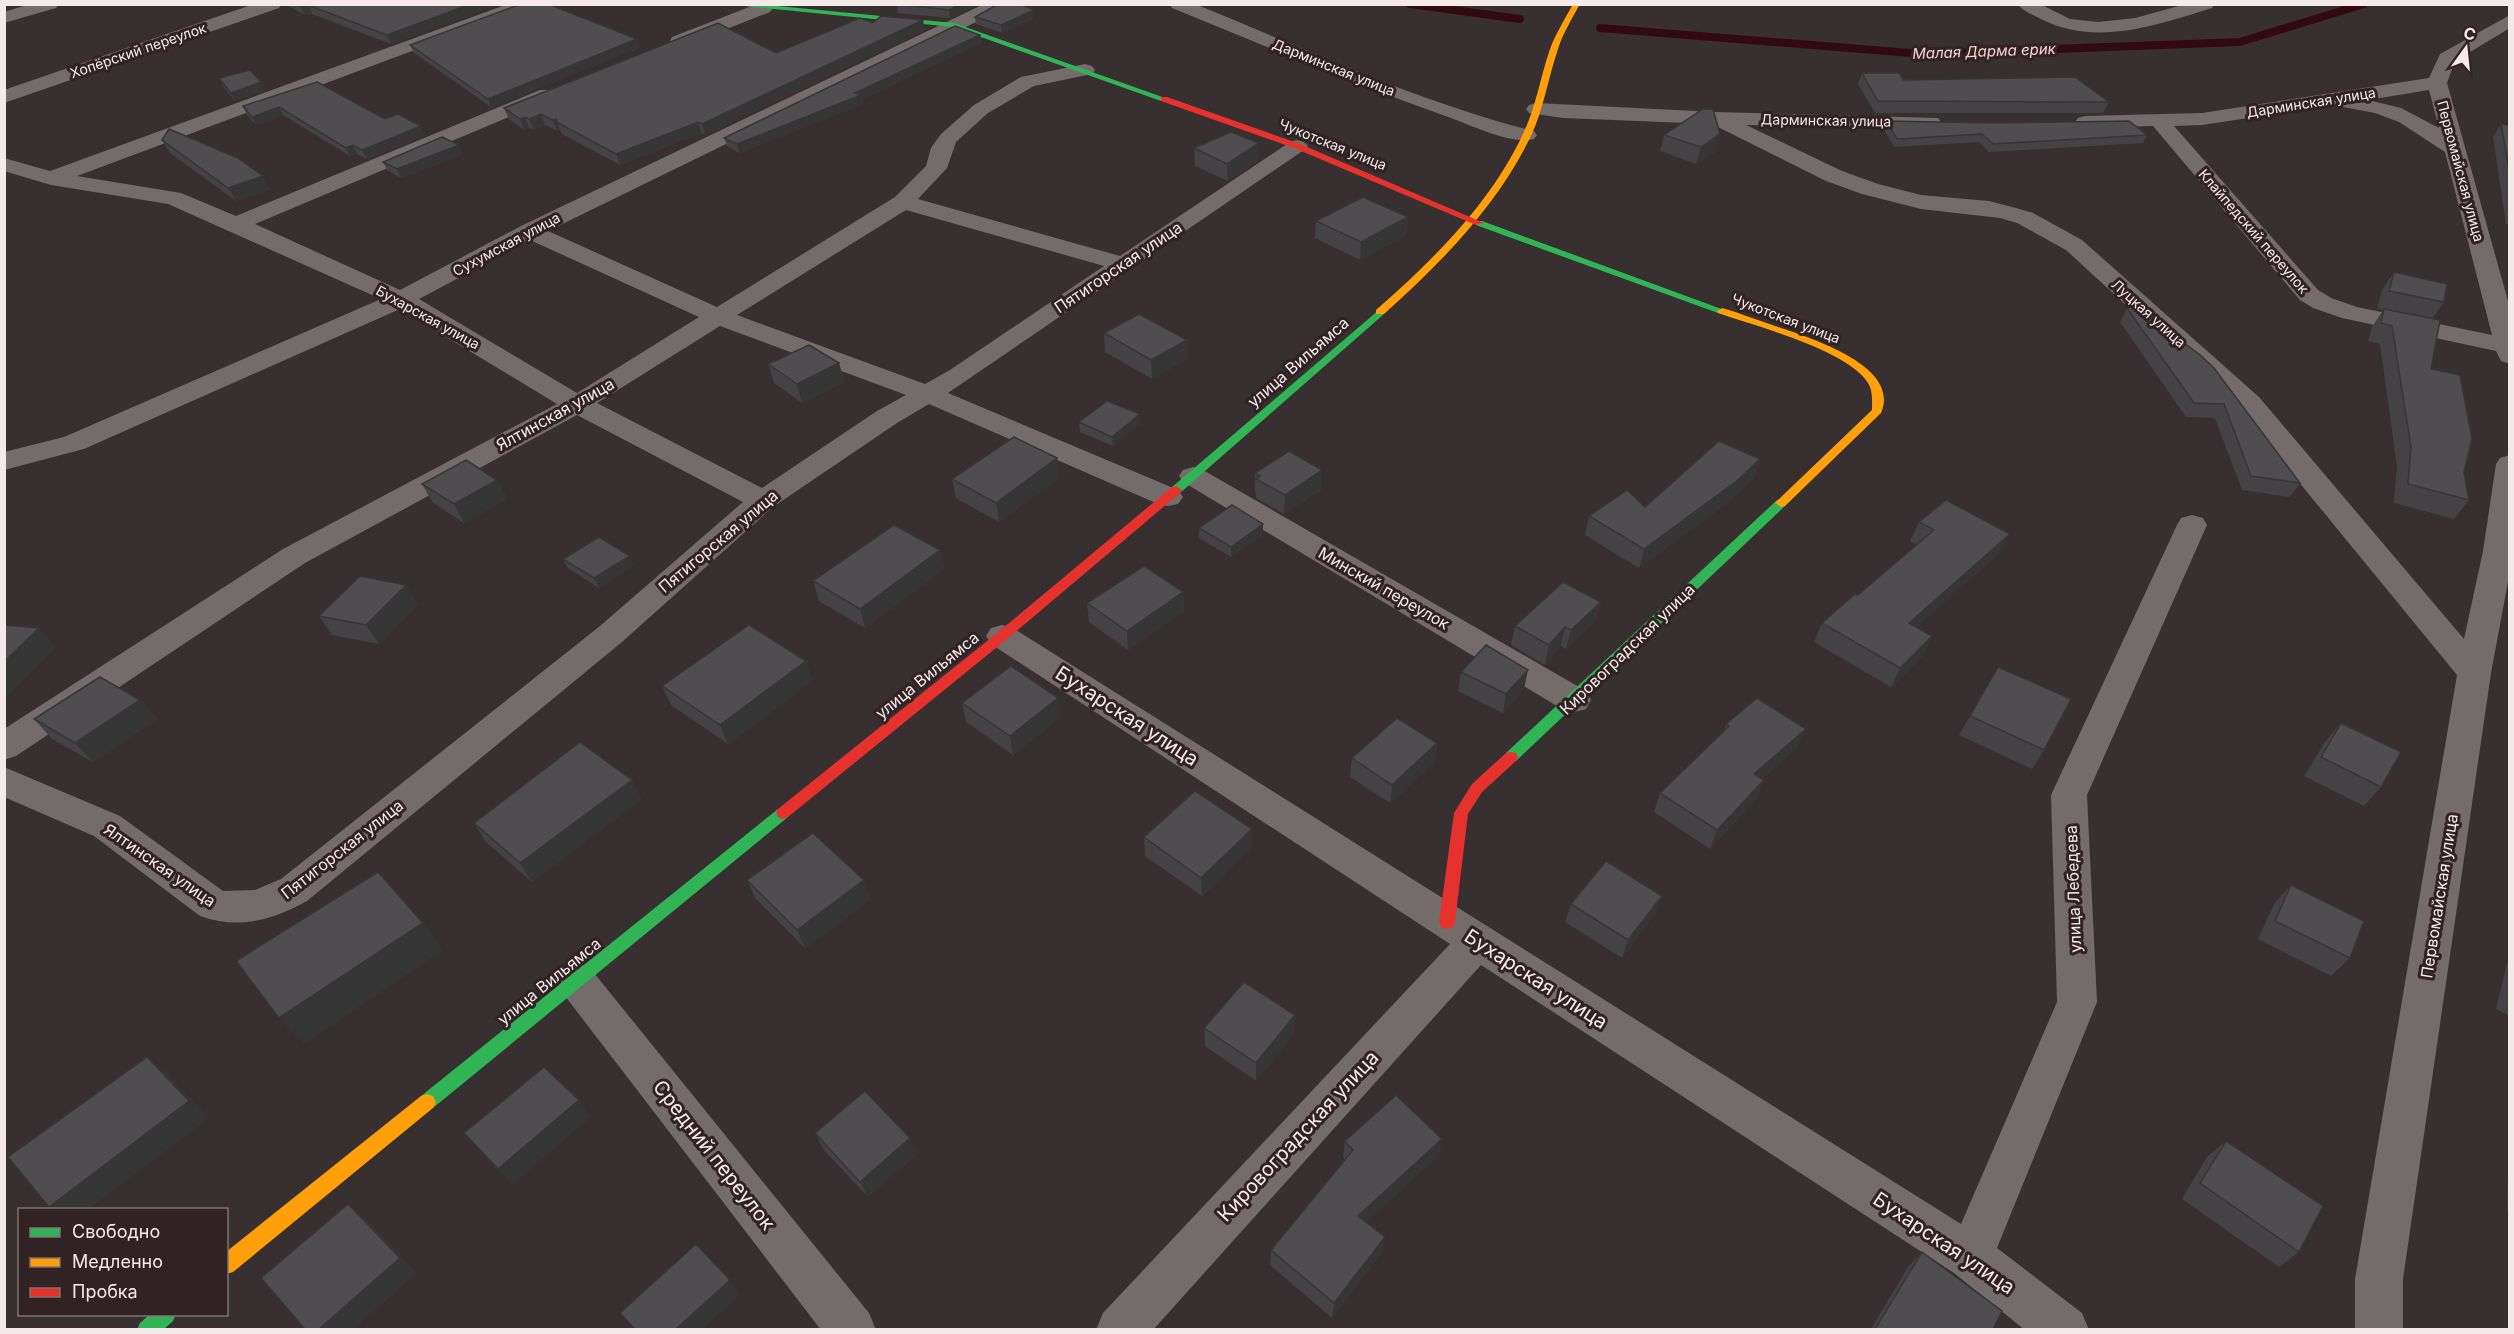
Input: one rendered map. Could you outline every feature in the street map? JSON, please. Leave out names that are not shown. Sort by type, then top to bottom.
[{"type":"street","points":[[4,18],[50,4]]},
{"type":"street","name":"Хопёрский переулок","points":[[4,97],[273,4]]},
{"type":"street","points":[[51,178],[528,4]]},
{"type":"street","name":"Чукотская улица","points":[[727,4],[954,25],[1085,70],[1297,146],[1509,236],[1606,268],[1835,354],[1862,368],[1876,384],[1879,398],[1876,411]]},
{"type":"street","name":"Сухумская улица","points":[[4,461],[74,443],[401,299],[530,231],[999,4]]},
{"type":"street","name":"Дарминская улица","points":[[1178,4],[1401,94],[1504,130],[1527,135]]},
{"type":"street","name":"улица Вильямса","points":[[228,1263],[1002,636],[1193,476],[1394,300],[1452,244],[1473,219],[1506,171],[1527,135],[1559,36],[1577,4]]},
{"type":"street","points":[[2026,4],[2063,23],[2094,28],[2157,19],[2206,4]]},
{"type":"street","points":[[658,49],[764,8]]},
{"type":"street","name":"Первомайская улица","points":[[2508,351],[2437,83],[2447,58],[2510,20]]},
{"type":"street","name":"Ялтинская улица","points":[[4,747],[294,556],[577,404],[903,202],[936,168],[942,148],[948,138],[981,109],[1028,81],[1085,70]]},
{"type":"street","name":"Дарминская улица","points":[[2068,122],[2202,119],[2437,83]]},
{"type":"street","points":[[236,224],[561,88]]},
{"type":"street","points":[[2325,100],[2365,104],[2391,111],[2417,121],[2455,150]]},
{"type":"street","name":"Дарминская улица","points":[[1536,109],[1716,118],[1953,123]]},
{"type":"street","name":"Луцкая улица","points":[[1716,118],[1834,176],[1870,189],[1922,202],[1989,208],[2008,213],[2025,218],[2074,245],[2249,403],[2474,673]]},
{"type":"street","name":"Клайпедский переулок","points":[[2159,121],[2309,296],[2351,313],[2508,351]]},
{"type":"street","name":"Пятигорская улица","points":[[252,908],[294,890],[611,634],[763,500],[887,417],[958,376],[1297,146]]},
{"type":"street","name":"Бухарская улица","points":[[4,164],[51,178],[173,198],[236,224],[401,299],[577,404],[763,500]]},
{"type":"street","points":[[903,202],[1122,264]]},
{"type":"street","points":[[530,231],[719,317],[927,394],[1168,497]]},
{"type":"street","name":"Кировоградская улица","points":[[1120,1329],[1462,932],[1461,813],[1477,788],[1575,700],[1876,411]]},
{"type":"street","name":"Первомайская улица","points":[[2379,1329],[2379,1279],[2474,673],[2504,552],[2510,464]]},
{"type":"street","name":"Минский переулок","points":[[1193,476],[1575,700]]},
{"type":"street","name":"улица Лебедева","points":[[1970,1257],[2077,1002],[2069,795],[2192,525]]},
{"type":"street","name":"Бухарская улица","points":[[1002,636],[1970,1257],[2065,1329]]},
{"type":"street","name":"Ялтинская улица","points":[[4,781],[107,826],[214,905],[232,909],[252,908]]},
{"type":"street","name":"Средний переулок","points":[[576,980],[852,1329]]},
{"type":"street","points":[[147,1329],[163,1316]]},
{"type":"building","points":[[298,4],[471,4],[387,35],[308,5]]},
{"type":"building","points":[[521,4],[548,4],[637,39],[488,99],[410,45]]},
{"type":"building","points":[[897,4],[960,4],[949,10]]},
{"type":"building","points":[[998,4],[1020,4],[1034,10],[1001,25],[975,17]]},
{"type":"building","points":[[881,16],[923,20],[702,124],[698,122],[616,154],[558,123],[556,119],[553,120],[541,114],[529,119],[525,117],[520,119],[504,108],[718,23],[776,53],[860,18],[873,23]]},
{"type":"building","points":[[955,26],[980,35],[855,93],[861,95],[737,144],[724,138]]},
{"type":"building","points":[[250,70],[261,82],[231,93],[219,78]]},
{"type":"building","points":[[1862,73],[1899,73],[1903,80],[2075,77],[2109,102],[1878,101]]},
{"type":"building","points":[[317,82],[385,119],[398,114],[421,126],[362,150],[353,145],[346,148],[279,107],[252,117],[243,106]]},
{"type":"building","points":[[1703,109],[1713,109],[1720,134],[1701,147],[1664,135]]},
{"type":"building","points":[[1887,121],[1992,123],[2129,121],[2147,135],[1993,144],[1982,134],[1897,139]]},
{"type":"building","points":[[2501,124],[2510,125],[2510,174]]},
{"type":"building","points":[[169,129],[238,158],[263,176],[228,188],[162,140]]},
{"type":"building","points":[[1231,132],[1259,143],[1227,164],[1194,148]]},
{"type":"building","points":[[442,137],[459,145],[397,169],[383,162]]},
{"type":"building","points":[[1363,197],[1408,217],[1361,242],[1316,221]]},
{"type":"building","points":[[2394,272],[2447,284],[2444,302],[2389,291]]},
{"type":"building","points":[[2131,304],[2199,354],[2214,368],[2300,483],[2251,476],[2224,404],[2194,403],[2127,308]]},
{"type":"building","points":[[2384,309],[2440,320],[2431,369],[2460,375],[2472,439],[2464,472],[2469,500],[2408,484],[2411,447],[2392,326],[2381,323]]},
{"type":"building","points":[[1139,314],[1187,340],[1151,360],[1104,333]]},
{"type":"building","points":[[809,345],[839,363],[797,384],[768,364]]},
{"type":"building","points":[[1107,401],[1140,414],[1112,437],[1079,422]]},
{"type":"building","points":[[1014,437],[1057,458],[996,503],[952,479]]},
{"type":"building","points":[[1719,441],[1760,459],[1738,480],[1644,549],[1589,516],[1627,490],[1645,507]]},
{"type":"building","points":[[1289,451],[1322,470],[1285,495],[1256,479],[1260,476],[1255,473]]},
{"type":"building","points":[[466,460],[497,480],[454,504],[422,484]]},
{"type":"building","points":[[1946,500],[2010,534],[1909,623],[1932,636],[1900,668],[1822,623],[1934,530],[1919,522]]},
{"type":"building","points":[[1232,505],[1263,524],[1231,547],[1199,528]]},
{"type":"building","points":[[894,525],[940,550],[860,609],[813,581]]},
{"type":"building","points":[[599,537],[630,556],[594,578],[563,559]]},
{"type":"building","points":[[1144,566],[1183,592],[1127,631],[1087,603]]},
{"type":"building","points":[[360,576],[406,585],[366,625],[319,616]]},
{"type":"building","points":[[1563,582],[1601,602],[1571,630],[1565,627],[1549,645],[1515,626]]},
{"type":"building","points":[[4,625],[39,628],[4,662]]},
{"type":"building","points":[[749,625],[806,661],[720,725],[662,686]]},
{"type":"building","points":[[1486,645],[1528,670],[1506,694],[1461,672]]},
{"type":"building","points":[[1011,666],[1058,698],[1010,736],[962,703]]},
{"type":"building","points":[[1998,667],[2071,699],[2044,750],[1970,716]]},
{"type":"building","points":[[100,677],[140,700],[75,743],[34,719]]},
{"type":"building","points":[[1757,698],[1806,729],[1754,774],[1764,780],[1717,830],[1660,793],[1729,726],[1726,724]]},
{"type":"building","points":[[1397,718],[1437,743],[1392,785],[1352,758]]},
{"type":"building","points":[[2341,723],[2401,752],[2381,787],[2321,757]]},
{"type":"building","points":[[580,742],[632,780],[520,863],[474,823]]},
{"type":"building","points":[[1195,791],[1252,829],[1201,878],[1144,837]]},
{"type":"building","points":[[813,833],[864,880],[797,930],[747,880]]},
{"type":"building","points":[[1606,861],[1662,896],[1628,940],[1571,904]]},
{"type":"building","points":[[378,872],[423,923],[279,1018],[236,961]]},
{"type":"building","points":[[2291,885],[2364,921],[2350,958],[2275,921]]},
{"type":"building","points":[[1244,982],[1295,1015],[1256,1063],[1204,1028]]},
{"type":"building","points":[[147,1057],[189,1101],[49,1207],[8,1157]]},
{"type":"building","points":[[544,1067],[579,1100],[498,1169],[464,1133]]},
{"type":"building","points":[[865,1091],[910,1138],[860,1182],[815,1133]]},
{"type":"building","points":[[1396,1095],[1442,1139],[1358,1216],[1385,1237],[1334,1303],[1271,1250],[1353,1150],[1345,1141]]},
{"type":"building","points":[[2226,1141],[2323,1206],[2299,1252],[2200,1183]]},
{"type":"building","points":[[348,1204],[400,1258],[319,1329],[305,1329],[261,1278]]},
{"type":"building","points":[[696,1244],[730,1280],[676,1329],[635,1329],[620,1313]]},
{"type":"building","points":[[1922,1252],[2002,1311],[1993,1329],[1875,1329]]},
{"type":"waterway","points":[[1410,4],[1520,19]]},
{"type":"waterway","name":"Малая Дарма ерик","points":[[1600,28],[1923,54],[2240,42],[2364,4]]},
{"type":"traffic: fast","points":[[727,4],[954,25],[1164,99]]},
{"type":"traffic: fast","points":[[1479,223],[1722,311]]},
{"type":"traffic: fast","points":[[1176,490],[1380,312]]},
{"type":"traffic: fast","points":[[1511,757],[1781,503]]},
{"type":"traffic: fast","points":[[427,1102],[783,813]]},
{"type":"traffic: fast","points":[[147,1330],[164,1316]]},
{"type":"traffic: slow","points":[[1380,312],[1461,232],[1512,162],[1531,125],[1559,36],[1577,4]]},
{"type":"traffic: slow","points":[[1722,311],[1825,349],[1861,369],[1872,380],[1876,388],[1877,411],[1781,503]]},
{"type":"traffic: slow","points":[[228,1263],[427,1102]]},
{"type":"traffic: jam","points":[[1164,99],[1297,146],[1479,223]]},
{"type":"traffic: jam","points":[[783,813],[1002,636],[1176,490]]},
{"type":"traffic: jam","points":[[1447,922],[1461,813],[1477,788],[1511,757]]}]
